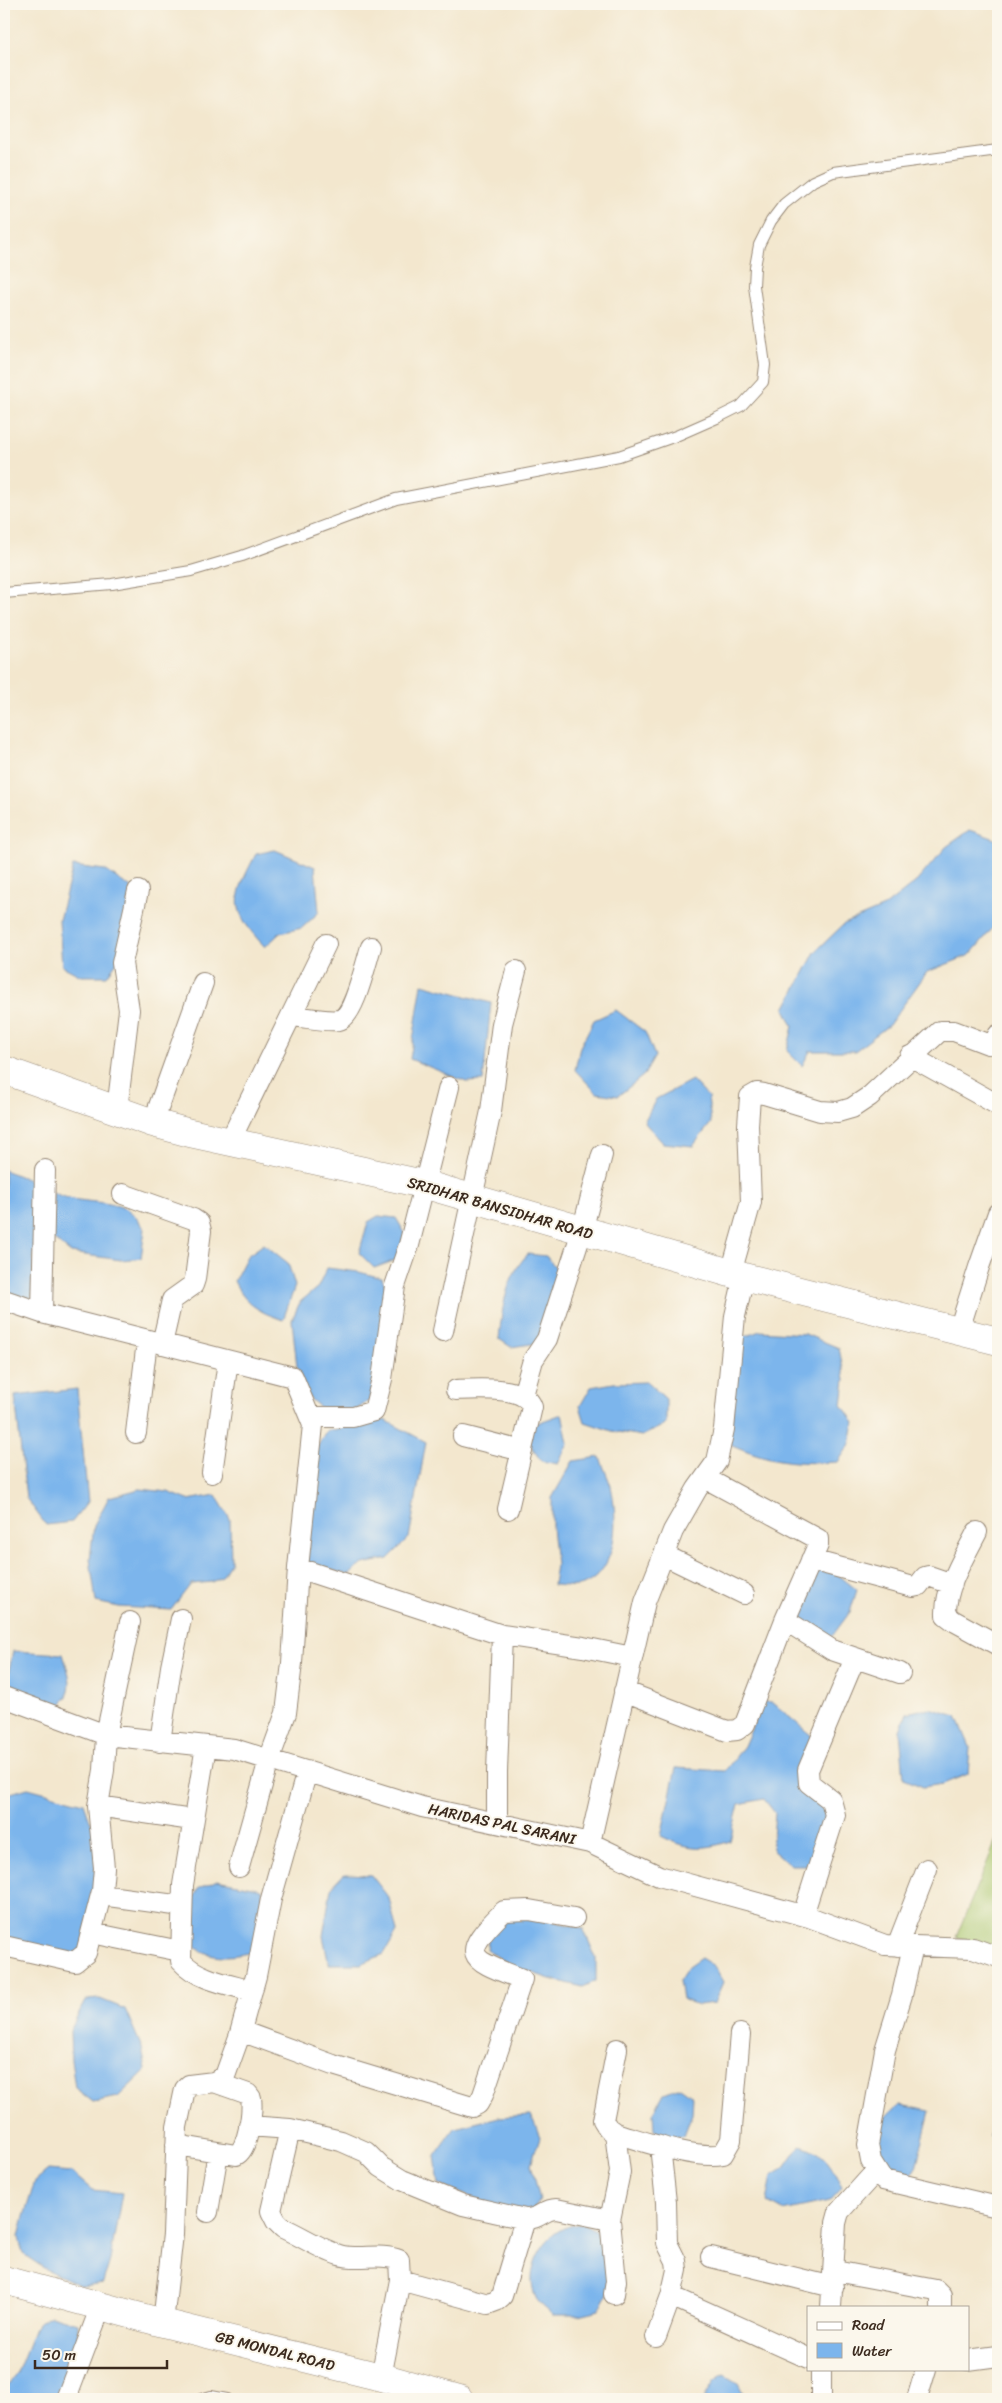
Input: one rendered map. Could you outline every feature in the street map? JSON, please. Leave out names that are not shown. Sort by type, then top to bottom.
[{"type":"street","points":[[117,1110],[130,1010],[122,963],[138,891]]},
{"type":"street","points":[[229,1143],[326,944]]},
{"type":"street","points":[[292,1016],[338,1020],[346,1017],[352,1006],[371,947]]},
{"type":"street","points":[[443,1331],[491,1111],[502,1024],[516,971]]},
{"type":"street","points":[[152,1123],[203,983]]},
{"type":"street","points":[[590,1843],[645,1602],[674,1531],[717,1461],[724,1429],[737,1275],[751,1202],[748,1125],[750,1097],[757,1093],[764,1094],[811,1109],[838,1112],[852,1108],[870,1096],[910,1056],[940,1031],[954,1031],[988,1044],[995,1041],[998,1035]]},
{"type":"street","points":[[910,1056],[998,1104]]},
{"type":"street","name":"SRIDHAR BANSIDHAR ROAD","points":[[4,1070],[152,1123],[229,1143],[350,1167],[423,1184],[737,1275],[998,1341]]},
{"type":"street","points":[[310,1417],[353,1417],[374,1411],[382,1379],[395,1286],[409,1245],[449,1087]]},
{"type":"street","points":[[523,1395],[533,1360],[548,1339],[582,1231],[602,1155]]},
{"type":"street","points":[[42,1313],[44,1170]]},
{"type":"street","points":[[123,1194],[193,1219],[199,1223],[201,1231],[193,1285],[172,1300],[154,1342],[136,1434]]},
{"type":"street","points":[[960,1330],[998,1213]]},
{"type":"street","points":[[4,1300],[42,1313],[293,1377],[310,1417],[313,1425],[298,1568],[292,1663],[286,1713],[269,1760],[239,1867]]},
{"type":"street","points":[[212,1473],[228,1361]]},
{"type":"street","points":[[456,1390],[487,1389],[523,1395],[530,1401],[532,1407],[508,1509]]},
{"type":"street","points":[[463,1436],[522,1451]]},
{"type":"street","points":[[624,1691],[727,1731],[737,1730],[745,1724],[818,1545],[818,1539],[705,1478]]},
{"type":"street","points":[[977,1532],[952,1584],[946,1606],[946,1615],[998,1645]]},
{"type":"street","points":[[664,1555],[744,1594]]},
{"type":"street","points":[[811,1560],[913,1586],[918,1586],[925,1577],[929,1576],[952,1584]]},
{"type":"street","points":[[298,1568],[502,1635],[583,1647],[632,1657]]},
{"type":"street","points":[[160,1742],[171,1667],[181,1619]]},
{"type":"street","points":[[786,1620],[832,1650],[900,1673]]},
{"type":"street","points":[[4,1946],[75,1962],[86,1953],[101,1895],[104,1868],[98,1806],[104,1770],[106,1735],[130,1622]]},
{"type":"street","points":[[497,1823],[502,1635]]},
{"type":"street","points":[[804,1915],[835,1815],[831,1800],[810,1783],[808,1770],[855,1658]]},
{"type":"street","name":"HARIDAS PAL SARANI","points":[[4,1697],[106,1735],[234,1749],[422,1807],[590,1843],[659,1876],[804,1915],[884,1945],[973,1948],[998,1957]]},
{"type":"street","points":[[206,1746],[192,1820],[182,1906],[181,1961],[187,1968],[208,1978],[252,1991]]},
{"type":"street","points":[[162,2324],[173,2234],[177,2127],[185,2090],[189,2085],[214,2082],[225,2076],[241,2031],[252,1991],[271,1899],[307,1772]]},
{"type":"street","points":[[98,1806],[192,1820]]},
{"type":"street","points":[[927,1869],[905,1946],[902,1995],[885,2050],[868,2146],[871,2161],[876,2171],[884,2180],[998,2207]]},
{"type":"street","points":[[101,1895],[182,1906]]},
{"type":"street","points":[[241,2031],[333,2065],[472,2107],[478,2104],[484,2095],[522,1979],[482,1964],[476,1957],[474,1948],[485,1930],[504,1911],[530,1910],[574,1918]]},
{"type":"street","points":[[92,1933],[180,1951]]},
{"type":"street","points":[[617,2049],[603,2120],[608,2128],[615,2133],[660,2146],[714,2156],[723,2154],[732,2140],[740,2034]]},
{"type":"street","points":[[176,2145],[236,2155],[241,2153],[249,2126],[252,2104],[248,2094],[214,2082]]},
{"type":"street","points":[[249,2126],[290,2129],[341,2141],[366,2152],[381,2167],[402,2180],[463,2205],[525,2219],[538,2218],[548,2209],[556,2209],[610,2220]]},
{"type":"street","points":[[290,2129],[272,2211],[276,2222],[283,2228],[339,2255],[371,2258],[387,2255],[399,2260],[400,2280],[381,2377]]},
{"type":"street","points":[[614,2294],[616,2281],[610,2220],[620,2172],[615,2133]]},
{"type":"street","points":[[656,2337],[671,2296],[676,2261],[667,2244],[666,2202],[660,2146]]},
{"type":"street","points":[[208,2212],[218,2152]]},
{"type":"street","points":[[831,2306],[834,2279],[834,2244],[840,2212],[876,2171]]},
{"type":"street","points":[[400,2280],[488,2304],[496,2302],[502,2296],[525,2219]]},
{"type":"street","points":[[711,2257],[834,2279],[936,2290],[942,2295],[942,2306]]},
{"type":"street","name":"GB MONDAL ROAD","points":[[4,2280],[162,2324],[381,2377],[459,2399]]},
{"type":"street","points":[[671,2296],[807,2358]]},
{"type":"street","points":[[66,2399],[101,2306]]},
{"type":"street","points":[[970,2360],[998,2356]]},
{"type":"street","points":[[821,2399],[822,2370]]},
{"type":"street","points":[[917,2399],[926,2370]]},
{"type":"lane","points":[[4,593],[112,584],[191,571],[242,556],[396,499],[619,456],[676,436],[717,418],[741,406],[763,382],[765,365],[754,286],[755,267],[758,245],[771,221],[784,204],[813,181],[833,172],[998,150]]},
{"type":"lane","points":[[201,2399],[210,2396],[227,2399]]},
{"type":"green space","points":[[998,1836],[998,1949],[956,1937]]},
{"type":"water","points":[[970,830],[998,840],[998,922],[970,955],[927,972],[889,1025],[855,1051],[810,1051],[802,1066],[787,1051],[793,1026],[785,1009],[815,952],[844,924],[884,907],[917,881],[946,847]]},
{"type":"water","points":[[275,850],[315,867],[319,912],[302,928],[280,933],[265,947],[245,923],[238,903],[239,893],[256,854]]},
{"type":"water","points":[[73,866],[105,870],[131,888],[119,959],[107,976],[81,976],[62,966],[59,920]]},
{"type":"water","points":[[422,984],[491,1003],[483,1081],[466,1082],[410,1059]]},
{"type":"water","points":[[616,1010],[645,1032],[655,1056],[644,1075],[618,1096],[597,1093],[575,1070],[580,1047],[594,1020]]},
{"type":"water","points":[[692,1080],[708,1097],[711,1123],[693,1146],[663,1143],[644,1122],[656,1099]]},
{"type":"water","points":[[4,1170],[37,1183],[32,1300],[4,1299]]},
{"type":"water","points":[[53,1192],[60,1196],[109,1204],[129,1210],[145,1229],[141,1258],[121,1260],[71,1253],[53,1239]]},
{"type":"water","points":[[378,1216],[396,1218],[405,1233],[396,1260],[374,1268],[359,1253],[368,1222]]},
{"type":"water","points":[[264,1244],[288,1263],[295,1286],[283,1320],[267,1314],[254,1306],[243,1296],[234,1281],[247,1256]]},
{"type":"water","points":[[528,1254],[546,1256],[557,1269],[546,1321],[538,1343],[511,1347],[499,1339],[506,1294],[515,1272]]},
{"type":"water","points":[[327,1268],[359,1272],[382,1278],[390,1296],[370,1400],[356,1410],[321,1408],[309,1398],[297,1367],[292,1320],[300,1302],[318,1287]]},
{"type":"water","points":[[760,1331],[805,1334],[839,1348],[845,1379],[842,1405],[854,1422],[850,1444],[838,1462],[808,1463],[771,1458],[730,1444],[738,1339]]},
{"type":"water","points":[[647,1382],[666,1399],[666,1424],[642,1436],[612,1431],[585,1422],[580,1406],[591,1387],[614,1383]]},
{"type":"water","points":[[77,1389],[88,1502],[72,1522],[46,1525],[26,1498],[15,1396]]},
{"type":"water","points":[[562,1414],[568,1443],[558,1464],[541,1461],[530,1444],[532,1425]]},
{"type":"water","points":[[385,1420],[426,1442],[409,1538],[388,1559],[363,1564],[349,1575],[307,1563],[317,1447],[326,1431]]},
{"type":"water","points":[[600,1457],[611,1486],[615,1513],[615,1527],[610,1556],[604,1568],[595,1578],[583,1585],[553,1585],[556,1565],[552,1527],[552,1498],[573,1461]]},
{"type":"water","points":[[140,1489],[168,1492],[188,1500],[216,1495],[230,1519],[231,1562],[222,1577],[212,1582],[191,1584],[171,1610],[119,1607],[96,1602],[90,1559],[94,1525],[109,1497]]},
{"type":"water","points":[[818,1571],[836,1573],[857,1590],[850,1612],[830,1639],[794,1619]]},
{"type":"water","points":[[13,1651],[63,1654],[70,1684],[69,1691],[67,1697],[55,1710],[5,1689]]},
{"type":"water","points":[[763,1702],[772,1702],[813,1737],[800,1785],[831,1810],[811,1865],[791,1865],[772,1849],[775,1813],[764,1799],[739,1804],[730,1841],[711,1846],[695,1847],[679,1844],[661,1836],[676,1768],[725,1771],[744,1746]]},
{"type":"water","points":[[929,1708],[957,1716],[970,1747],[968,1774],[943,1784],[923,1787],[904,1779],[900,1730],[907,1713]]},
{"type":"water","points":[[28,1788],[84,1803],[95,1834],[96,1886],[80,1955],[4,1941],[4,1795]]},
{"type":"water","points":[[344,1874],[371,1875],[389,1898],[397,1932],[384,1954],[361,1964],[329,1964],[323,1936],[331,1888]]},
{"type":"water","points":[[217,1880],[262,1889],[264,1907],[252,1952],[218,1956],[203,1952],[188,1942],[188,1910],[198,1889]]},
{"type":"water","points":[[538,1918],[583,1928],[596,1958],[596,1981],[583,1987],[550,1979],[507,1964],[487,1949],[489,1933],[511,1919]]},
{"type":"water","points":[[701,1958],[714,1966],[723,1982],[714,2003],[698,2005],[682,1999],[679,1981],[688,1967]]},
{"type":"water","points":[[100,1999],[125,2009],[142,2048],[146,2070],[118,2097],[93,2102],[75,2088],[71,2060],[70,2031],[86,2000]]},
{"type":"water","points":[[680,2087],[693,2096],[692,2114],[684,2135],[667,2139],[654,2130],[653,2113],[664,2093]]},
{"type":"water","points":[[900,2105],[930,2111],[916,2168],[907,2182],[889,2177],[879,2161],[875,2148],[875,2140],[880,2126]]},
{"type":"water","points":[[998,2106],[998,2138],[989,2136]]},
{"type":"water","points":[[531,2115],[540,2137],[531,2164],[540,2200],[532,2213],[510,2212],[439,2185],[435,2156],[455,2128],[499,2117]]},
{"type":"water","points":[[801,2145],[816,2151],[827,2161],[842,2188],[830,2201],[783,2211],[767,2202],[772,2176],[785,2168]]},
{"type":"water","points":[[48,2170],[71,2172],[92,2190],[122,2193],[110,2260],[103,2283],[82,2286],[47,2270],[23,2254],[19,2237],[23,2220],[35,2181]]},
{"type":"water","points":[[583,2223],[596,2230],[607,2258],[609,2291],[599,2310],[578,2315],[552,2315],[537,2300],[533,2289],[532,2278],[536,2258],[555,2233],[564,2228]]},
{"type":"water","points":[[51,2315],[78,2323],[77,2356],[60,2399],[4,2399],[4,2391],[17,2373],[37,2323]]},
{"type":"water","points":[[724,2375],[738,2383],[746,2399],[704,2399],[714,2382]]}]
